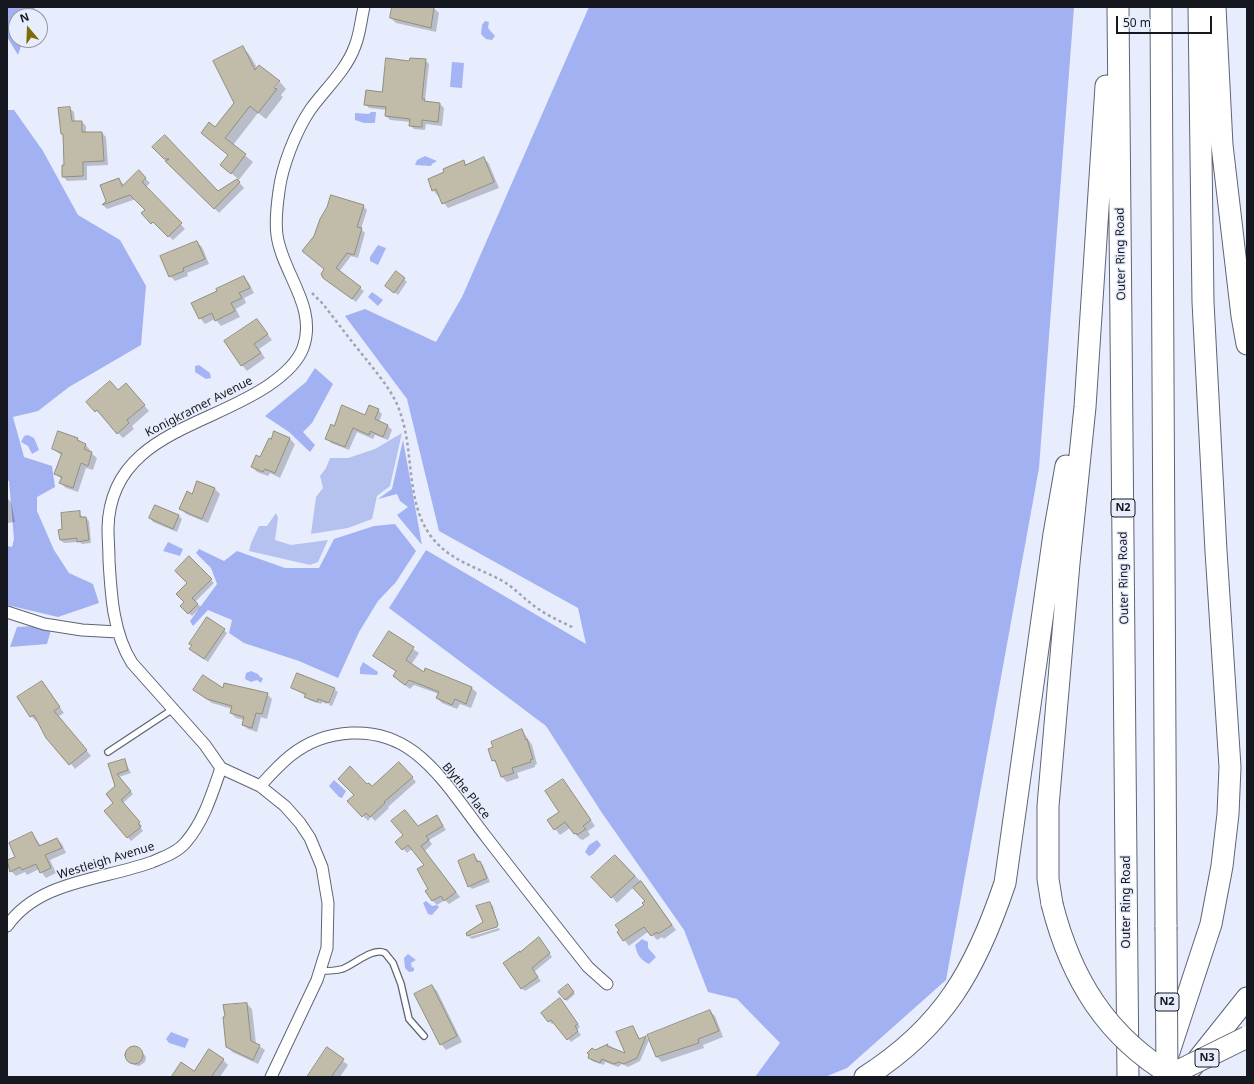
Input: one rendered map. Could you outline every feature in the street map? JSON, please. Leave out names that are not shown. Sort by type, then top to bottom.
[{"type":"highway","points":[[1110,7],[1103,159],[1085,406],[1069,563],[1048,806],[1048,879],[1052,904],[1060,936],[1074,969],[1090,998],[1109,1023],[1133,1048],[1155,1065],[1176,1077]]},
{"type":"highway","name":"Outer Ring Road","points":[[1118,7],[1128,1077]]},
{"type":"highway","name":"N2","points":[[1161,7],[1166,1077]]},
{"type":"highway","points":[[1156,1077],[1166,1061],[1211,924],[1222,866],[1228,814],[1230,767],[1216,550],[1203,302],[1199,7]]},
{"type":"highway","points":[[1215,7],[1222,145],[1242,316],[1247,344]]},
{"type":"highway","points":[[865,1077],[881,1067],[918,1036],[942,1010],[962,982],[978,954],[992,923],[1005,883],[1054,534],[1091,316]]},
{"type":"highway","points":[[1184,1077],[1247,998]]},
{"type":"highway","name":"N3","points":[[1166,1077],[1247,1037]]},
{"type":"street","name":"Konigkramer Avenue","points":[[271,1077],[320,970],[327,948],[329,924],[328,903],[322,867],[310,838],[300,823],[285,806],[260,786],[221,768],[204,745],[132,663],[124,650],[118,632],[110,582],[108,527],[113,496],[125,471],[152,445],[166,436],[254,395],[283,375],[294,363],[303,349],[306,333],[305,314],[277,235],[279,188],[290,153],[302,123],[343,68],[355,46],[364,7]]},
{"type":"street","points":[[7,612],[44,624],[82,630],[118,632]]},
{"type":"street","name":"Blythe Place","points":[[260,786],[291,756],[310,744],[329,737],[348,732],[367,733],[395,740],[414,752],[444,783],[588,967],[607,984]]},
{"type":"street","name":"Westleigh Avenue","points":[[9,919],[28,904],[47,893],[143,865],[166,856],[185,843],[207,809],[221,768]]},
{"type":"lane","points":[[108,752],[173,709]]},
{"type":"lane","points":[[320,970],[341,970],[368,955],[379,951],[385,953],[393,963],[401,984],[409,1019],[424,1036]]},
{"type":"path","points":[[290,272],[323,304],[383,381],[395,400],[401,414],[408,441],[416,501],[429,534],[446,553],[501,580],[514,588],[538,609],[574,628]]},
{"type":"shaded area","points":[[7,7],[35,7],[8,8],[8,39]]},
{"type":"shaded area","points":[[589,7],[1074,7],[1039,468],[946,980],[847,1068],[825,1077],[755,1077],[780,1043],[737,999],[708,992],[684,930],[602,813],[546,726],[389,608],[426,550],[586,644],[578,608],[439,531],[407,399],[345,316],[365,309],[436,342],[462,297]]},
{"type":"shaded area","points":[[485,21],[489,22],[488,28],[495,36],[492,40],[486,39],[481,34],[482,25]]},
{"type":"shaded area","points":[[14,48],[20,48],[18,55]]},
{"type":"shaded area","points":[[452,62],[464,63],[462,88],[450,87]]},
{"type":"shaded area","points":[[7,110],[14,110],[43,151],[78,215],[120,240],[146,286],[141,345],[69,387],[38,411],[13,417],[24,457],[52,466],[55,487],[37,497],[37,511],[54,550],[69,573],[93,584],[99,603],[58,617],[7,605],[7,546],[12,547],[14,539],[9,481],[7,480]]},
{"type":"shaded area","points":[[371,112],[376,112],[375,123],[364,123],[355,120],[355,113],[369,114]]},
{"type":"shaded area","points":[[425,156],[437,161],[431,166],[415,165],[417,160]]},
{"type":"shaded area","points":[[378,245],[386,248],[378,265],[370,261],[370,257]]},
{"type":"shaded area","points":[[372,292],[383,300],[378,306],[368,297]]},
{"type":"shaded area","points":[[199,365],[210,373],[211,378],[206,379],[195,372],[195,366]]},
{"type":"shaded area","points":[[315,368],[333,384],[312,423],[303,432],[315,445],[310,452],[289,432],[265,416],[306,382]]},
{"type":"shaded area","points":[[402,433],[390,486],[377,496],[372,519],[348,528],[311,534],[316,497],[323,488],[320,476],[326,468],[330,458],[348,458],[375,449]]},
{"type":"shaded area","points":[[28,435],[34,438],[39,450],[32,454],[28,446],[21,442],[24,436]]},
{"type":"shaded area","points":[[403,440],[422,545],[397,515],[408,507],[400,501],[397,494],[378,499],[392,489]]},
{"type":"shaded area","points":[[276,513],[278,518],[275,540],[291,545],[328,540],[318,562],[310,565],[249,551],[259,526],[267,526]]},
{"type":"shaded area","points":[[395,524],[416,551],[396,582],[378,601],[359,632],[338,678],[299,661],[244,643],[229,633],[232,620],[208,610],[193,626],[190,621],[217,584],[211,568],[196,553],[199,549],[224,561],[237,551],[285,568],[319,568],[334,539],[374,526]]},
{"type":"shaded area","points":[[168,542],[183,549],[180,556],[163,551]]},
{"type":"shaded area","points":[[36,626],[51,630],[47,644],[10,647],[17,627]]},
{"type":"shaded area","points":[[363,662],[378,672],[377,675],[360,674],[360,668]]},
{"type":"shaded area","points":[[251,671],[263,678],[261,683],[257,680],[251,682],[245,679],[246,673]]},
{"type":"shaded area","points":[[334,780],[346,791],[342,798],[339,797],[329,786]]},
{"type":"shaded area","points":[[597,840],[601,845],[593,854],[589,856],[585,852],[589,845]]},
{"type":"shaded area","points":[[426,901],[432,906],[437,905],[439,907],[432,915],[428,914],[423,903]]},
{"type":"shaded area","points":[[642,939],[648,942],[648,948],[656,957],[649,964],[641,959],[635,945]]},
{"type":"shaded area","points":[[408,954],[416,960],[411,963],[412,968],[414,967],[414,971],[409,972],[405,968],[404,958]]},
{"type":"shaded area","points":[[171,1032],[189,1039],[185,1048],[169,1043],[166,1039]]},
{"type":"building","points":[[392,7],[434,7],[431,28],[390,18]]},
{"type":"building","points":[[243,46],[255,70],[259,65],[280,81],[274,88],[277,89],[258,113],[250,106],[225,138],[246,154],[231,174],[220,165],[228,155],[201,133],[209,122],[215,127],[234,103],[213,61]]},
{"type":"building","points":[[386,58],[409,61],[410,58],[426,59],[422,99],[425,99],[424,101],[440,103],[438,122],[422,120],[422,127],[409,126],[410,119],[385,116],[386,107],[364,105],[366,90],[382,92]]},
{"type":"building","points":[[70,107],[72,121],[82,121],[82,132],[102,132],[104,161],[83,162],[83,176],[62,177],[62,165],[64,165],[63,134],[61,134],[58,108]]},
{"type":"building","points":[[165,135],[218,191],[237,179],[240,182],[214,209],[165,161],[169,159],[164,159],[152,147]]},
{"type":"building","points":[[484,157],[494,182],[442,204],[436,189],[432,191],[428,179],[444,172],[443,169],[464,160],[465,165]]},
{"type":"building","points":[[139,170],[146,178],[142,182],[182,223],[168,237],[153,222],[151,224],[141,213],[145,210],[130,195],[102,205],[106,201],[100,185],[119,178],[122,186]]},
{"type":"building","points":[[331,195],[364,205],[357,227],[362,228],[354,255],[347,253],[336,268],[361,287],[352,299],[323,278],[321,274],[324,269],[302,251],[314,236]]},
{"type":"building","points":[[197,241],[205,259],[183,268],[184,271],[169,277],[160,256]]},
{"type":"building","points":[[396,271],[405,278],[394,293],[385,286]]},
{"type":"building","points":[[244,276],[250,288],[239,293],[242,298],[231,303],[235,311],[215,321],[212,313],[199,319],[191,303]]},
{"type":"building","points":[[257,319],[268,334],[254,344],[261,353],[241,366],[224,341]]},
{"type":"building","points":[[110,381],[118,390],[126,383],[145,405],[127,420],[129,423],[117,434],[97,410],[95,412],[86,402]]},
{"type":"building","points":[[342,405],[365,415],[369,405],[379,409],[375,419],[388,425],[383,437],[370,431],[369,435],[353,428],[345,447],[325,439],[331,424],[334,426]]},
{"type":"building","points":[[58,431],[78,438],[77,440],[86,444],[84,449],[92,452],[88,466],[81,463],[73,488],[59,483],[62,477],[54,474],[62,453],[52,449]]},
{"type":"building","points":[[274,431],[290,438],[275,473],[265,469],[263,472],[251,467],[256,455],[260,457]]},
{"type":"building","points":[[197,481],[215,488],[202,519],[179,509],[187,491],[192,494]]},
{"type":"building","points":[[155,505],[179,515],[173,529],[149,518]]},
{"type":"building","points":[[80,511],[80,517],[86,517],[89,540],[77,542],[77,538],[60,540],[58,530],[62,529],[61,513]]},
{"type":"building","points":[[189,556],[212,579],[192,598],[198,604],[188,614],[180,606],[184,602],[176,594],[187,583],[175,571]]},
{"type":"building","points":[[207,617],[225,629],[204,659],[189,649],[192,645],[189,644]]},
{"type":"building","points":[[389,631],[414,647],[406,660],[424,672],[425,668],[472,687],[466,704],[455,699],[452,705],[436,698],[439,692],[409,680],[405,685],[393,676],[396,671],[373,656]]},
{"type":"building","points":[[297,673],[335,688],[329,703],[318,699],[317,702],[304,697],[306,694],[291,688]]},
{"type":"building","points":[[203,675],[223,688],[224,683],[268,693],[262,714],[256,713],[252,728],[242,725],[244,717],[230,713],[232,706],[207,699],[193,690]]},
{"type":"building","points":[[42,681],[60,707],[54,711],[87,750],[69,765],[46,738],[34,715],[30,717],[17,697]]},
{"type":"building","points":[[522,729],[526,740],[527,739],[533,759],[530,760],[531,762],[512,768],[514,773],[501,777],[495,760],[492,761],[488,749],[493,747],[491,742]]},
{"type":"building","points":[[125,759],[128,770],[117,774],[131,791],[121,800],[140,822],[138,824],[141,827],[127,838],[104,811],[113,803],[106,794],[115,786],[108,764]]},
{"type":"building","points":[[399,762],[413,777],[384,802],[385,803],[370,817],[366,813],[362,817],[347,801],[354,795],[338,779],[350,766],[367,784],[369,783],[372,786]]},
{"type":"building","points":[[563,779],[591,820],[583,826],[586,829],[577,835],[576,833],[574,834],[565,822],[554,830],[547,820],[559,812],[545,791]]},
{"type":"building","points":[[405,810],[418,826],[437,815],[443,826],[426,836],[429,840],[421,846],[456,892],[444,901],[441,896],[432,901],[425,891],[428,889],[417,869],[424,865],[408,845],[402,850],[395,842],[403,835],[391,821]]},
{"type":"building","points":[[32,832],[39,846],[57,838],[62,848],[45,855],[51,868],[40,873],[36,864],[22,870],[20,867],[10,872],[7,860],[15,857],[9,843]]},
{"type":"building","points":[[474,854],[477,862],[480,861],[487,878],[468,887],[458,861]]},
{"type":"building","points":[[615,855],[635,876],[611,898],[591,877]]},
{"type":"building","points":[[641,881],[672,925],[658,934],[657,932],[651,936],[644,927],[623,941],[617,932],[619,930],[615,925],[644,905],[642,903],[645,901],[633,888]]},
{"type":"building","points":[[490,902],[498,924],[497,927],[467,936],[466,933],[483,922],[476,906]]},
{"type":"building","points":[[539,937],[550,953],[532,968],[538,977],[521,989],[503,963]]},
{"type":"building","points":[[568,984],[574,992],[565,1000],[558,992]]},
{"type":"building","points":[[432,985],[457,1036],[440,1045],[414,994]]},
{"type":"building","points":[[560,998],[578,1024],[575,1026],[578,1031],[567,1040],[551,1020],[548,1022],[541,1013]]},
{"type":"building","points":[[247,1003],[251,1041],[260,1045],[253,1060],[226,1047],[223,1017],[225,1016],[223,1005]]},
{"type":"building","points":[[710,1010],[719,1031],[698,1039],[699,1043],[656,1057],[647,1035]]},
{"type":"building","points":[[633,1026],[639,1039],[646,1036],[637,1058],[624,1064],[619,1062],[614,1064],[602,1059],[600,1063],[588,1058],[589,1054],[587,1053],[592,1048],[595,1050],[608,1044],[607,1046],[625,1053],[616,1032]]},
{"type":"building","points":[[134,1046],[140,1049],[143,1055],[140,1061],[134,1064],[128,1061],[125,1055],[128,1049]]},
{"type":"building","points":[[327,1047],[344,1059],[331,1077],[307,1077]]},
{"type":"building","points":[[209,1049],[224,1059],[211,1077],[171,1077],[181,1062],[194,1071]]}]
